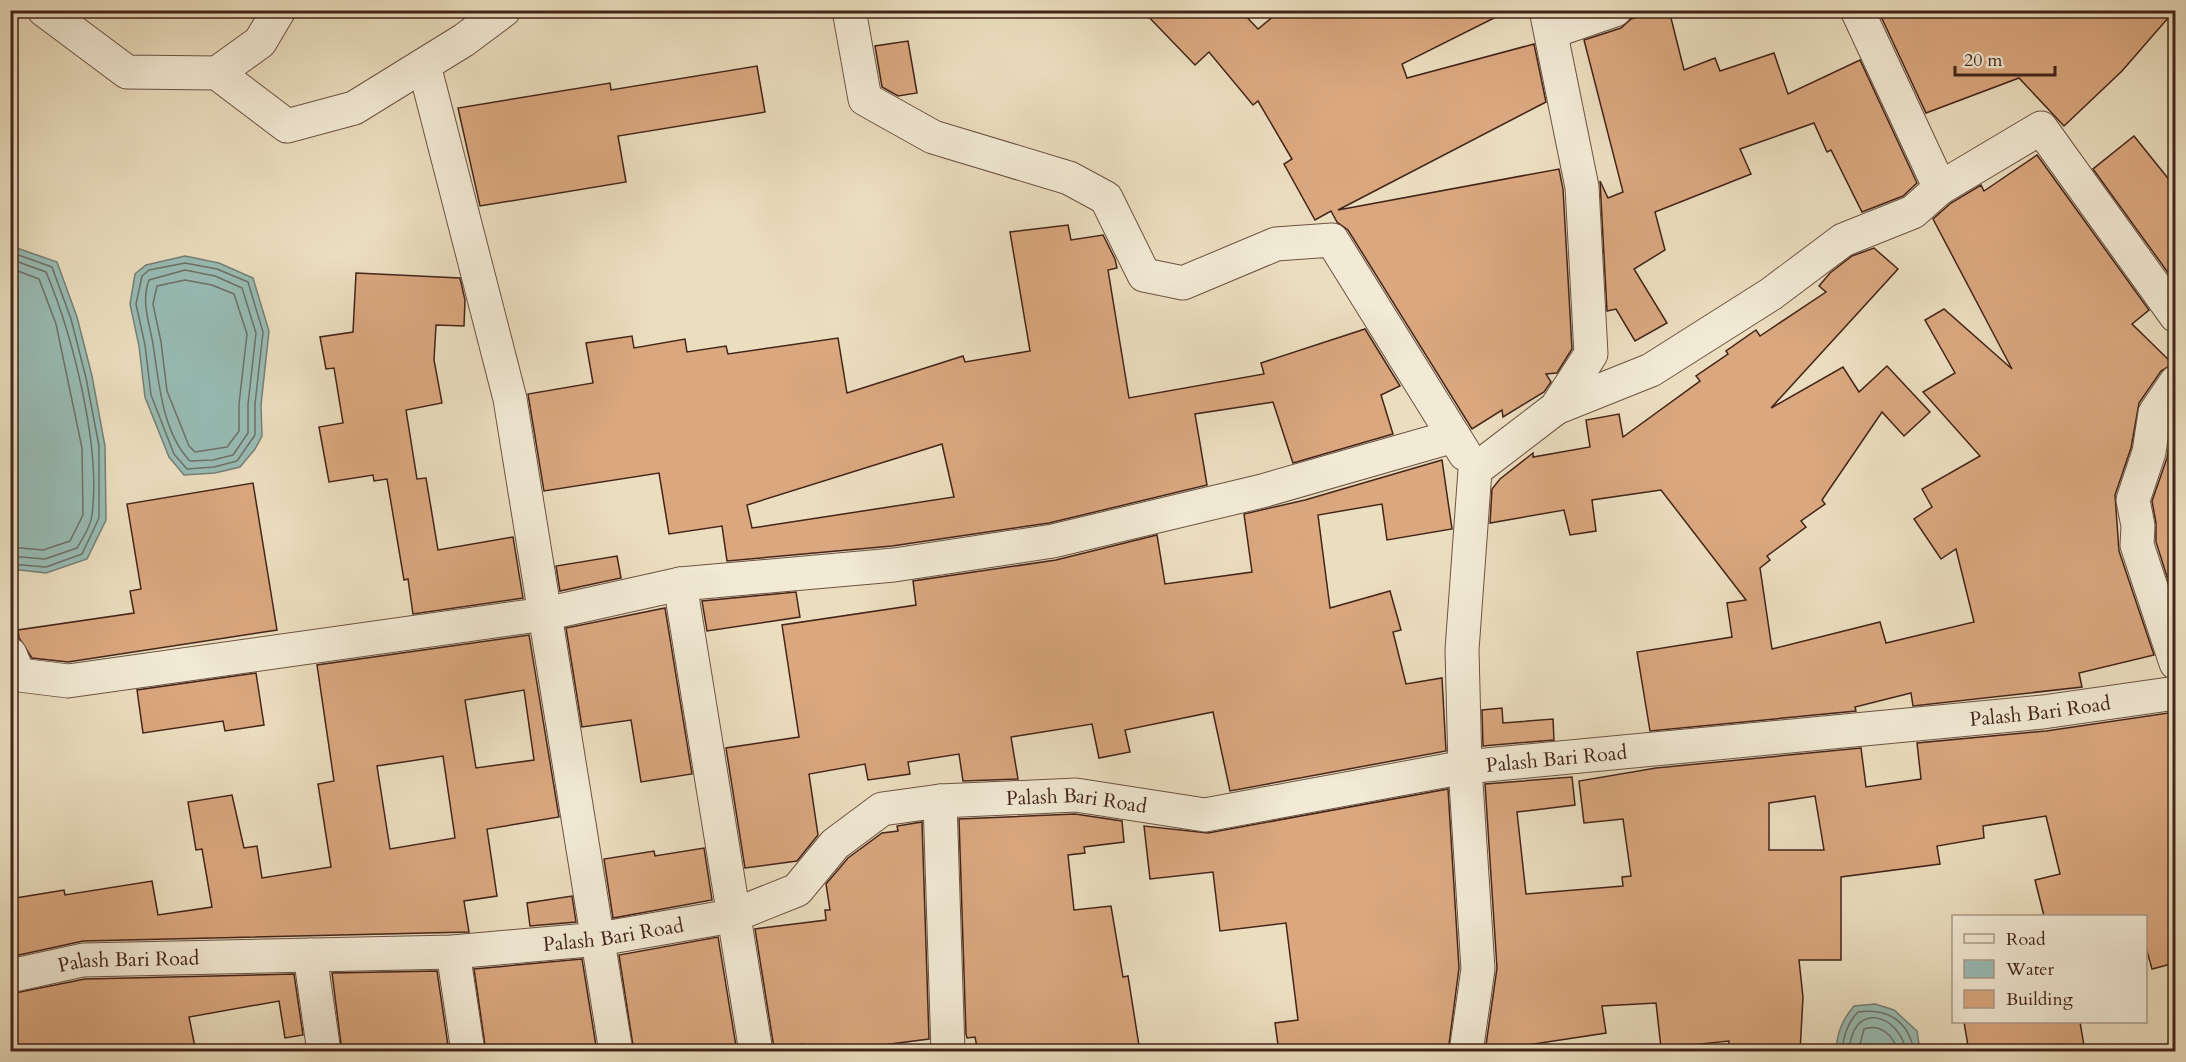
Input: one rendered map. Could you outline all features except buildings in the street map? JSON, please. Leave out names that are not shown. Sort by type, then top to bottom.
[{"type":"street","points":[[44,10],[127,72],[217,73],[260,42],[279,10]]},
{"type":"street","points":[[217,73],[287,126],[354,108],[464,40],[504,10]]},
{"type":"street","points":[[849,10],[866,99],[933,137],[1068,178],[1106,198],[1144,275],[1183,283],[1276,244],[1332,240],[1475,470],[1462,650],[1465,767],[1478,969],[1466,1052]]},
{"type":"street","points":[[1556,408],[1591,354],[1582,187],[1548,21],[1615,10]]},
{"type":"street","points":[[1857,10],[1940,188]]},
{"type":"street","points":[[424,65],[510,399],[616,1052]]},
{"type":"street","points":[[1475,470],[1556,408],[1651,370],[1771,294],[1843,240],[1913,212],[1940,188],[2041,128],[2175,316]]},
{"type":"street","points":[[2175,382],[2155,413],[2149,452],[2133,500],[2138,526],[2137,545],[2175,663]]},
{"type":"street","points":[[10,654],[19,675],[68,681],[545,615],[680,584],[894,566],[1053,542],[1262,491],[1454,436]]},
{"type":"street","points":[[680,584],[732,916],[756,1052]]},
{"type":"street","name":"Palash Bari Road","points":[[10,976],[83,960],[453,951],[599,939],[732,916],[796,890],[835,844],[882,809],[939,801],[1077,795],[1205,815],[1465,767],[2043,712],[2175,693]]},
{"type":"street","points":[[939,801],[948,1052]]},
{"type":"street","points":[[453,951],[468,1052]]},
{"type":"street","points":[[310,956],[324,1052]]},
{"type":"water","points":[[11,246],[57,262],[77,317],[92,376],[105,446],[106,520],[87,559],[46,573],[11,569]]},
{"type":"water","points":[[185,256],[219,263],[253,278],[269,331],[261,405],[262,436],[255,449],[240,467],[215,473],[184,475],[169,457],[145,397],[139,346],[130,304],[135,274],[146,265]]},
{"type":"water","points":[[1875,1004],[1894,1010],[1917,1031],[1920,1051],[1836,1051],[1841,1027],[1854,1006]]}]
